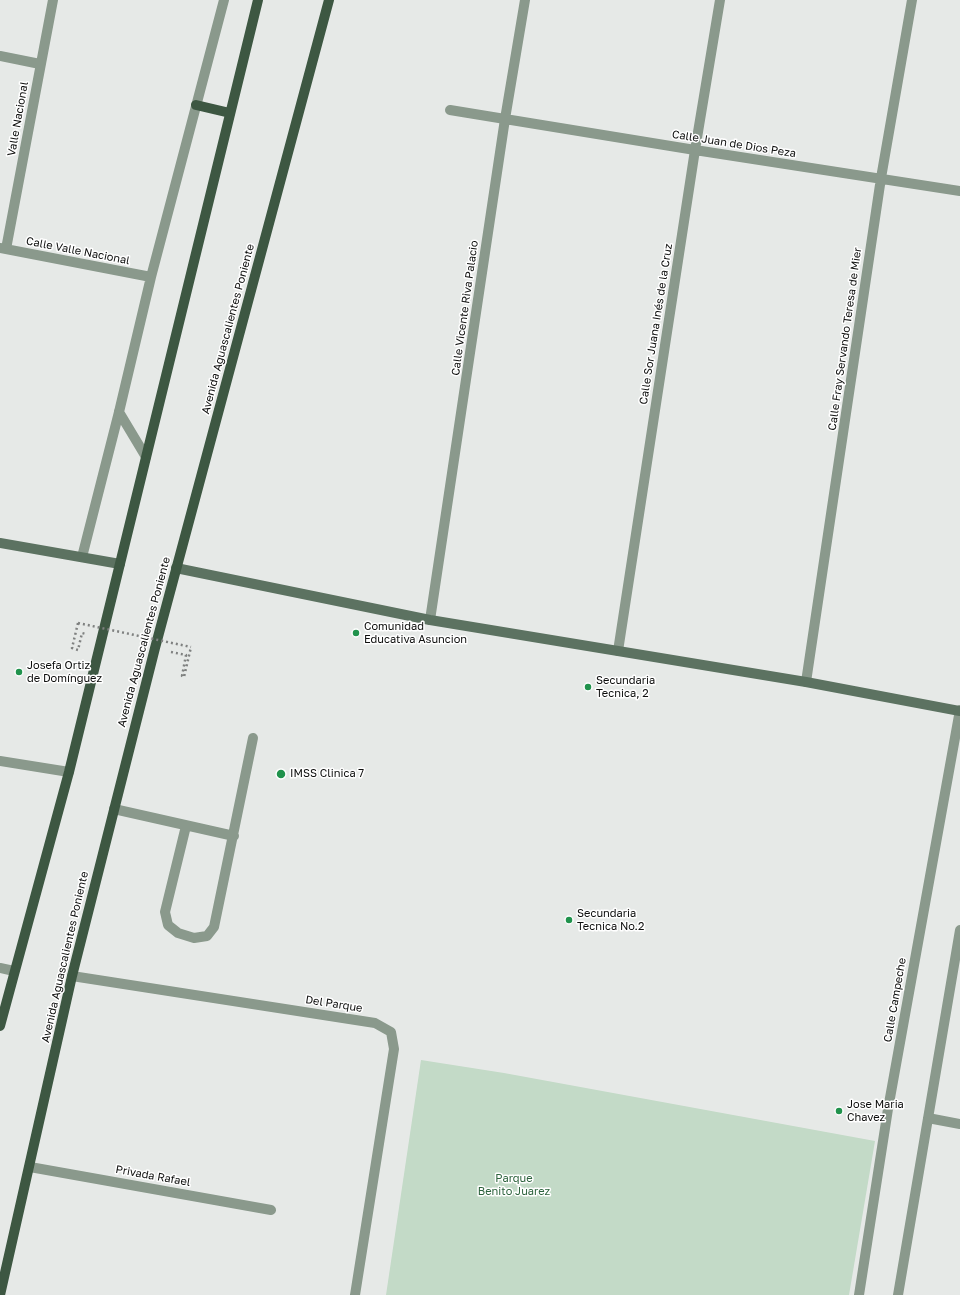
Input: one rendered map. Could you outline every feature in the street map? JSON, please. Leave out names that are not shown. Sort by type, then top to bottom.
[{"type":"main road","points":[[0,1026],[69,772],[258,0]]},
{"type":"main road","name":"Avenida Aguascalientes Poniente","points":[[0,1295],[72,976],[114,810],[176,568],[329,0]]},
{"type":"main road","points":[[196,105],[230,113]]},
{"type":"street","name":"Valle Nacional","points":[[3,248],[53,0]]},
{"type":"street","points":[[82,557],[119,412],[151,277],[224,0]]},
{"type":"street","name":"Calle Vicente Riva Palacio","points":[[430,620],[524,0]]},
{"type":"street","name":"Calle Sor Juana Inés de la Cruz","points":[[618,651],[695,150],[720,0]]},
{"type":"street","name":"Calle Fray Servando Teresa de Mier","points":[[806,682],[881,178],[912,0]]},
{"type":"street","points":[[0,56],[40,64]]},
{"type":"street","name":"Calle Juan de Dios Peza","points":[[450,110],[960,191]]},
{"type":"street","name":"Calle Valle Nacional","points":[[3,248],[151,277]]},
{"type":"street","points":[[119,412],[146,457]]},
{"type":"street","points":[[0,542],[120,564]]},
{"type":"street","points":[[176,568],[430,620],[806,682],[960,710]]},
{"type":"street","name":"Calle Campeche","points":[[859,1295],[888,1109],[960,710]]},
{"type":"street","points":[[186,826],[166,912],[168,925],[178,933],[194,938],[207,936],[214,927],[253,738]]},
{"type":"street","points":[[0,761],[69,772]]},
{"type":"street","points":[[114,810],[234,836]]},
{"type":"street","points":[[898,1295],[960,930]]},
{"type":"street","points":[[0,968],[14,971]]},
{"type":"street","name":"Del Parque","points":[[72,976],[375,1023],[391,1032],[394,1050],[355,1295]]},
{"type":"street","points":[[928,1118],[960,1124]]},
{"type":"street","name":"Privada Rafael","points":[[30,1167],[271,1210]]},
{"type":"path","points":[[82,633],[78,650],[72,648],[78,623],[191,647],[184,676],[182,676],[186,655]]},
{"type":"green space","name":"Parque Benito Juarez","points":[[421,1060],[504,1073],[875,1141],[849,1295],[386,1295]]},
{"type":"place","name":"Comunidad Educativa Asuncion","points":[[356,633]]},
{"type":"place","name":"Josefa Ortiz de Domínguez","points":[[19,672]]},
{"type":"place","name":"Secundaria Tecnica, 2","points":[[588,687]]},
{"type":"place","name":"IMSS Clinica 7","points":[[281,774]]},
{"type":"place","name":"Secundaria Tecnica No.2","points":[[569,920]]},
{"type":"place","name":"Jose Maria Chavez","points":[[839,1111]]}]
